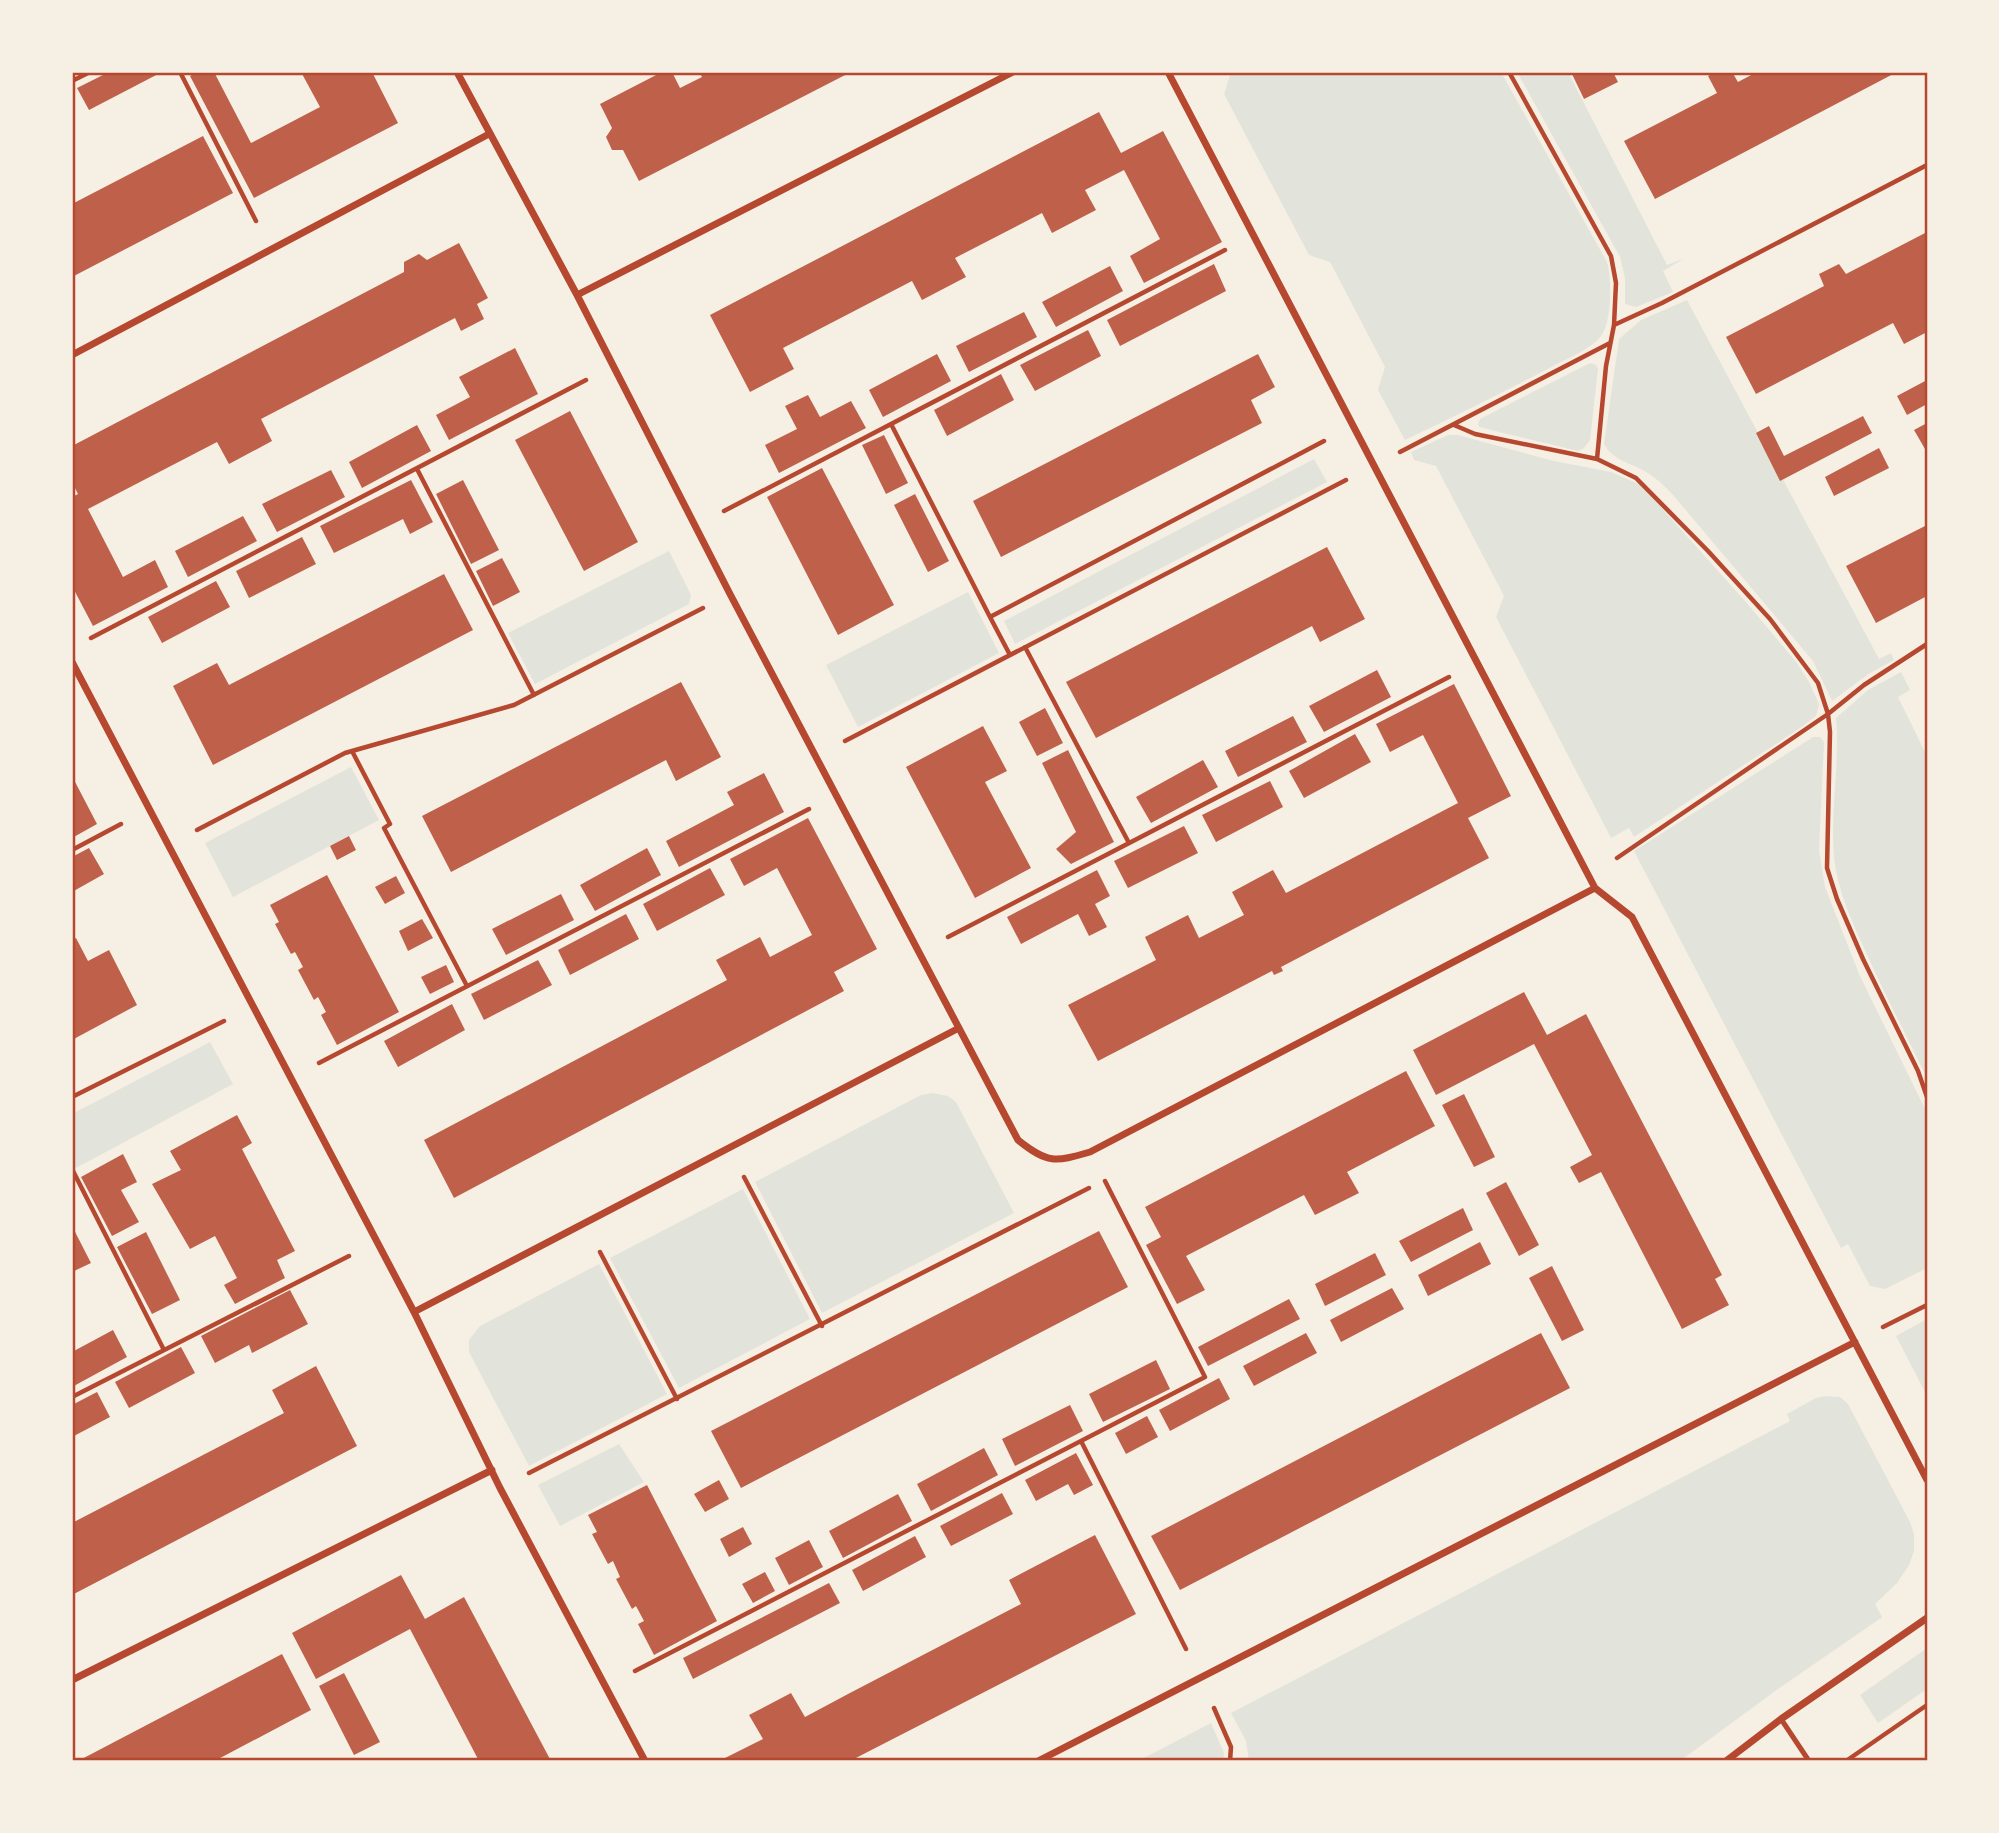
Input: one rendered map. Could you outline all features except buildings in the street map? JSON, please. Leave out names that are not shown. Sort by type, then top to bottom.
[{"type":"street","points":[[457,72],[577,295],[730,594],[1018,1140],[1040,1157],[1062,1160],[1090,1152],[1595,888]]},
{"type":"street","points":[[577,295],[1013,72]]},
{"type":"street","points":[[1168,72],[1595,888],[1632,917],[1927,1480]]},
{"type":"street","points":[[72,355],[489,134]]},
{"type":"street","points":[[72,662],[414,1312],[500,1488],[645,1761]]},
{"type":"street","points":[[414,1312],[959,1028]]},
{"type":"street","points":[[1038,1761],[1855,1342]]},
{"type":"street","points":[[72,1680],[492,1470]]},
{"type":"street","points":[[1726,1761],[1781,1719],[1927,1618]]},
{"type":"lane","points":[[1781,1719],[1809,1761]]},
{"type":"path","points":[[72,81],[90,72]]},
{"type":"path","points":[[180,72],[270,249]]},
{"type":"path","points":[[1509,72],[1611,256],[1616,283],[1614,325],[1606,366],[1597,459]]},
{"type":"path","points":[[1614,325],[1662,303],[1927,165]]},
{"type":"path","points":[[696,526],[1254,235]]},
{"type":"path","points":[[816,756],[1611,343]]},
{"type":"path","points":[[84,642],[614,366]]},
{"type":"path","points":[[891,425],[1010,655]]},
{"type":"path","points":[[1454,425],[1475,434],[1597,459],[1636,478],[1708,551],[1770,620],[1818,683],[1828,713],[1830,732],[1826,868],[1858,947],[1918,1071],[1927,1097]]},
{"type":"path","points":[[990,617],[1353,426]]},
{"type":"path","points":[[416,469],[534,695]]},
{"type":"path","points":[[169,844],[352,751],[514,705],[730,594]]},
{"type":"path","points":[[1595,888],[1619,855],[1927,644]]},
{"type":"path","points":[[1025,647],[1129,844]]},
{"type":"path","points":[[919,952],[1476,663]]},
{"type":"path","points":[[352,751],[390,824],[384,828],[467,986]]},
{"type":"path","points":[[290,1077],[837,794]]},
{"type":"path","points":[[72,850],[149,809]]},
{"type":"path","points":[[72,1097],[253,1007]]},
{"type":"path","points":[[729,1148],[822,1326]]},
{"type":"path","points":[[605,1686],[1205,1377],[1090,1152]]},
{"type":"path","points":[[72,1169],[164,1350]]},
{"type":"path","points":[[500,1488],[1092,1187]]},
{"type":"path","points":[[584,1223],[677,1399]]},
{"type":"path","points":[[72,1397],[376,1242]]},
{"type":"path","points":[[1855,1342],[1927,1304]]},
{"type":"path","points":[[1081,1441],[1200,1678],[1231,1747],[1230,1761]]},
{"type":"path","points":[[1846,1761],[1927,1705]]},
{"type":"shaded area","points":[[1231,72],[1501,72],[1607,262],[1610,300],[1605,329],[1601,336],[1580,352],[1405,440],[1378,390],[1385,367],[1330,262],[1309,255],[1224,94]]},
{"type":"shaded area","points":[[1517,72],[1568,72],[1667,265],[1685,258],[1663,271],[1673,292],[1636,307],[1625,304],[1625,278],[1620,257]]},
{"type":"shaded area","points":[[1687,300],[1879,659],[1891,653],[1894,660],[1870,673],[1832,701],[1813,661],[1673,495],[1650,474],[1612,454],[1604,444],[1619,339],[1641,320]]},
{"type":"shaded area","points":[[1590,363],[1598,369],[1590,440],[1584,448],[1578,451],[1479,427],[1480,419]]},
{"type":"shaded area","points":[[1448,435],[1458,435],[1554,461],[1611,472],[1641,485],[1797,663],[1819,704],[1816,716],[1634,837],[1629,828],[1611,838],[1496,617],[1504,596],[1436,466],[1414,460],[1411,452]]},
{"type":"shaded area","points":[[1314,459],[1327,482],[1015,644],[1004,621]]},
{"type":"shaded area","points":[[669,551],[691,595],[689,604],[535,684],[508,633]]},
{"type":"shaded area","points":[[968,592],[999,653],[858,727],[826,665]]},
{"type":"shaded area","points":[[1901,672],[1910,690],[1898,697],[1927,756],[1927,1078],[1854,926],[1841,892],[1834,857],[1836,718],[1868,690]]},
{"type":"shaded area","points":[[1813,737],[1820,737],[1824,742],[1819,850],[1825,887],[1859,974],[1927,1113],[1927,1268],[1885,1289],[1870,1286],[1848,1244],[1841,1248],[1634,851]]},
{"type":"shaded area","points":[[351,767],[379,820],[233,897],[205,843]]},
{"type":"shaded area","points":[[210,1042],[233,1084],[76,1168],[72,1159],[72,1114]]},
{"type":"shaded area","points":[[933,1093],[948,1096],[956,1102],[1014,1213],[822,1313],[755,1182],[921,1095]]},
{"type":"shaded area","points":[[743,1189],[810,1319],[679,1388],[610,1258]]},
{"type":"shaded area","points":[[599,1264],[667,1394],[529,1466],[469,1352],[469,1340],[480,1326]]},
{"type":"shaded area","points":[[1927,1319],[1927,1396],[1896,1336]]},
{"type":"shaded area","points":[[1825,1396],[1840,1397],[1848,1404],[1910,1522],[1914,1534],[1914,1551],[1909,1565],[1897,1583],[1875,1604],[1881,1618],[1680,1761],[1249,1761],[1246,1741],[1231,1713],[1790,1421],[1787,1414]]},
{"type":"shaded area","points":[[619,1444],[644,1482],[560,1526],[538,1485]]},
{"type":"shaded area","points":[[1927,1648],[1927,1689],[1878,1723],[1860,1695]]},
{"type":"shaded area","points":[[1211,1723],[1224,1753],[1223,1761],[1138,1761]]}]
